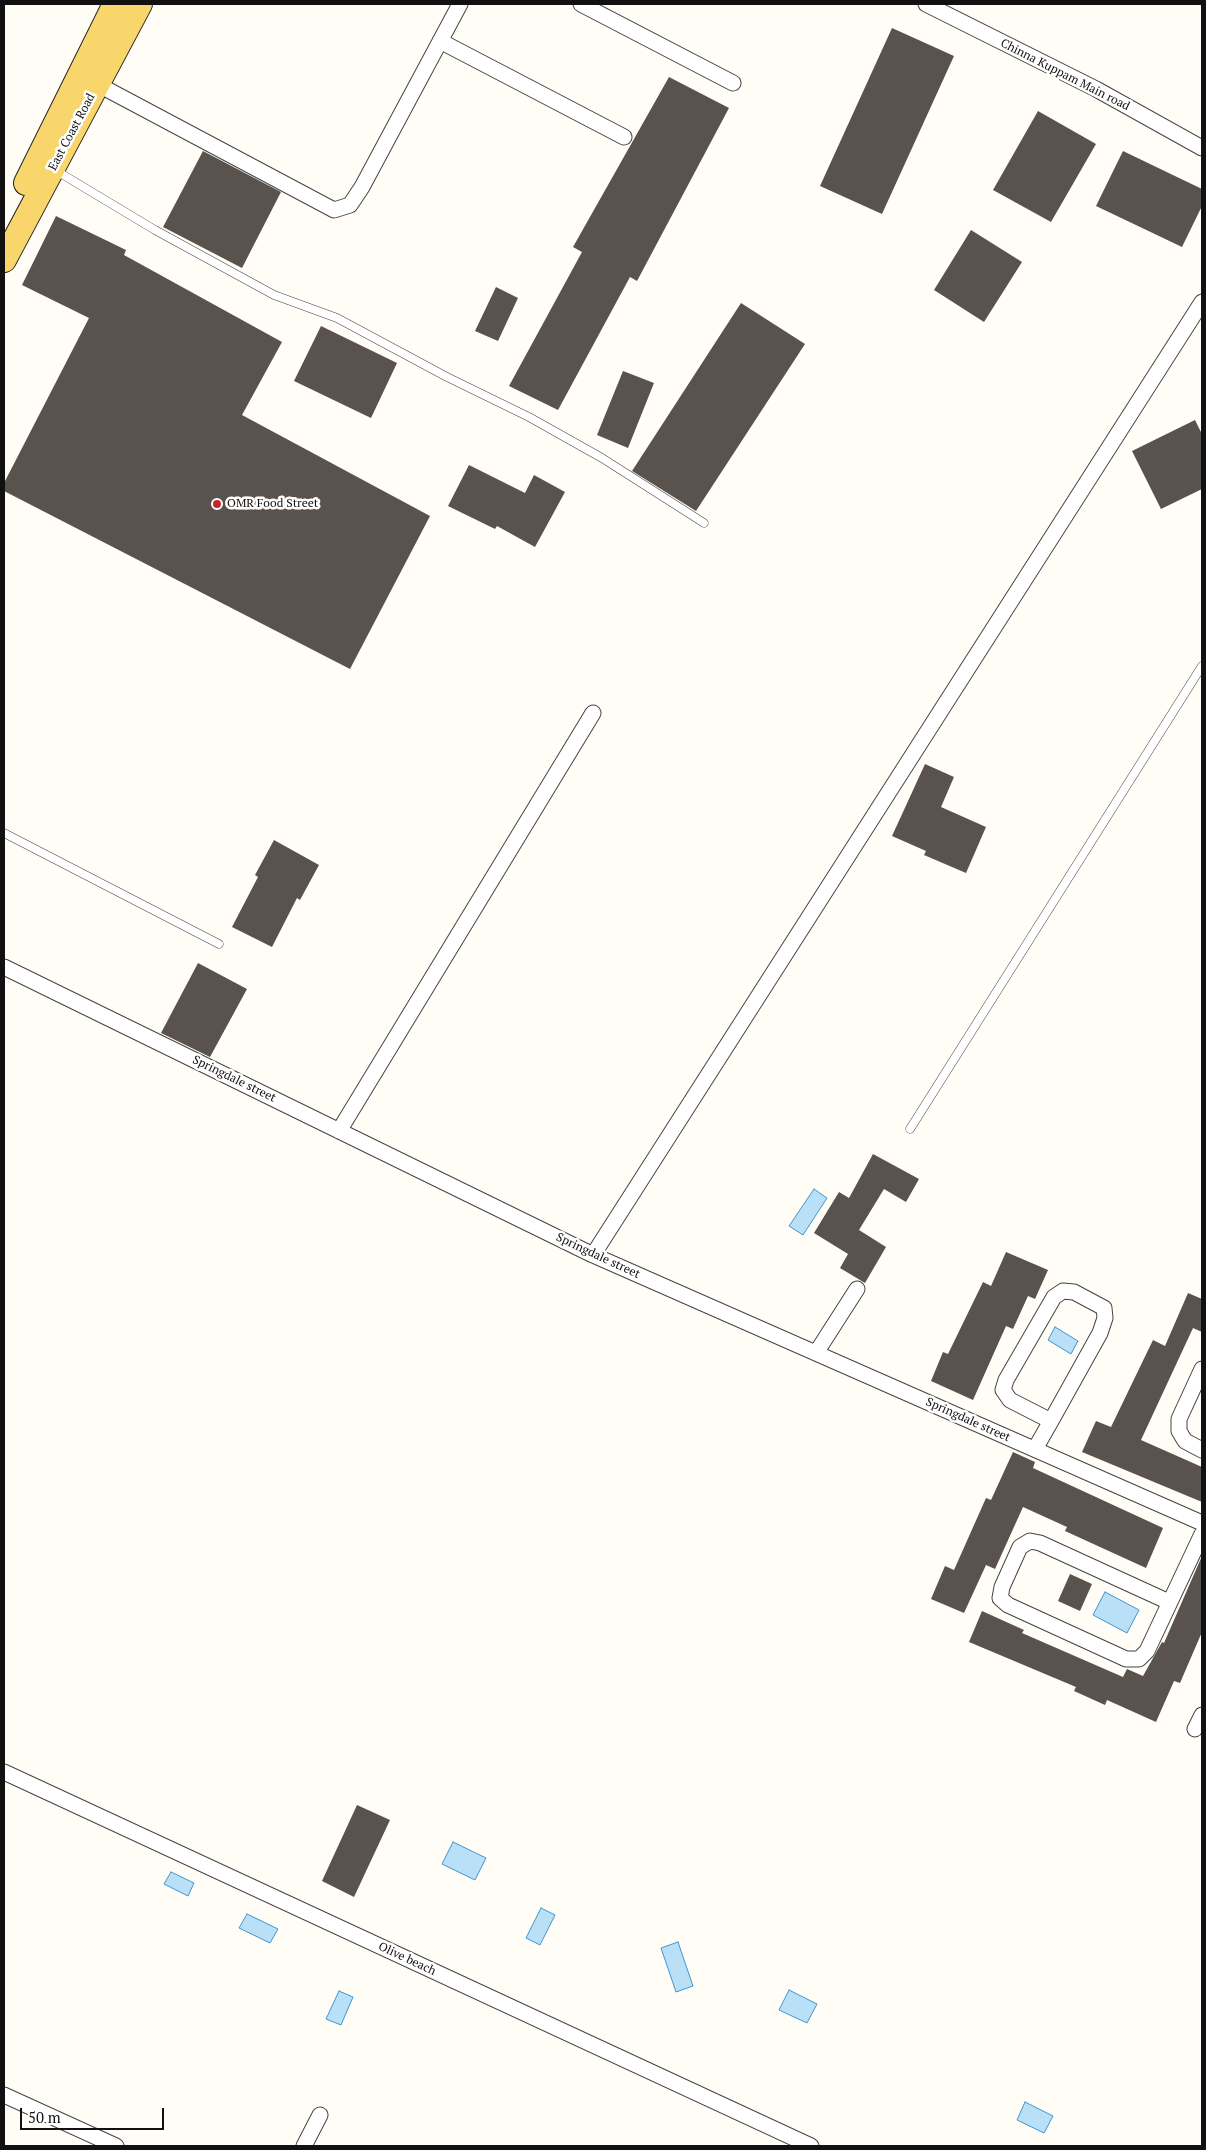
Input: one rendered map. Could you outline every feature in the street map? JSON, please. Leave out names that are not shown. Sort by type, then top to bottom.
[{"type":"main road","name":"East Coast Road","points":[[4,260],[116,4]]},
{"type":"main road","name":"East Coast Road","points":[[4,227],[97,84],[140,4]]},
{"type":"street","points":[[97,84],[334,210],[350,204],[362,188],[460,4]]},
{"type":"street","points":[[581,4],[733,83]]},
{"type":"street","name":"Chinna Kuppam Main road","points":[[930,4],[1096,89],[1202,148]]},
{"type":"street","points":[[440,41],[624,137]]},
{"type":"street","points":[[593,1255],[1202,302]]},
{"type":"street","points":[[339,1131],[593,713]]},
{"type":"street","name":"Springdale street","points":[[4,967],[593,1255],[1202,1523]]},
{"type":"street","points":[[816,1353],[857,1289]]},
{"type":"street","points":[[1035,1449],[1051,1421],[1100,1333],[1105,1318],[1104,1308],[1074,1292],[1063,1291],[1054,1297],[1006,1380],[1003,1390],[1010,1400],[1051,1421]]},
{"type":"street","points":[[1202,1369],[1179,1419],[1179,1431],[1184,1441],[1202,1450]]},
{"type":"street","points":[[1169,1602],[1040,1543],[1030,1541],[1020,1547],[1002,1587],[1000,1598],[1008,1605],[1126,1659],[1138,1658],[1147,1651],[1202,1534]]},
{"type":"street","points":[[1195,1729],[1202,1715]]},
{"type":"street","name":"Olive beach","points":[[4,1772],[811,2146]]},
{"type":"street","points":[[4,2095],[98,2143],[116,2146]]},
{"type":"street","points":[[304,2146],[320,2115]]},
{"type":"lane","points":[[45,164],[155,230],[274,295],[337,318],[447,377],[529,417],[639,481],[704,523]]},
{"type":"lane","points":[[910,1130],[1202,666]]},
{"type":"lane","points":[[4,833],[219,944]]},
{"type":"water","points":[[814,1189],[827,1198],[803,1235],[789,1226]]},
{"type":"water","points":[[1055,1327],[1078,1341],[1071,1354],[1048,1340]]},
{"type":"water","points":[[1105,1592],[1139,1610],[1127,1633],[1093,1615]]},
{"type":"water","points":[[453,1842],[486,1858],[475,1880],[442,1864]]},
{"type":"water","points":[[171,1872],[194,1883],[188,1896],[164,1884]]},
{"type":"water","points":[[541,1908],[555,1915],[540,1945],[526,1938]]},
{"type":"water","points":[[247,1914],[278,1929],[270,1943],[239,1928]]},
{"type":"water","points":[[678,1942],[693,1986],[676,1992],[661,1948]]},
{"type":"water","points":[[789,1990],[817,2004],[807,2023],[779,2010]]},
{"type":"water","points":[[339,1991],[353,1997],[341,2025],[326,2019]]},
{"type":"water","points":[[1025,2102],[1053,2116],[1044,2133],[1017,2120]]},
{"type":"building","points":[[892,28],[954,56],[882,214],[820,186]]},
{"type":"building","points":[[669,77],[729,108],[637,281],[630,277],[558,410],[509,386],[582,252],[573,247]]},
{"type":"building","points":[[1038,111],[1096,144],[1051,222],[993,190]]},
{"type":"building","points":[[203,151],[281,192],[242,268],[163,227]]},
{"type":"building","points":[[1123,151],[1202,189],[1202,206],[1182,247],[1096,206]]},
{"type":"building","name":"OMR Food Street","points":[[56,216],[126,250],[124,255],[282,342],[242,415],[430,516],[350,669],[4,491],[4,483],[89,318],[22,285]]},
{"type":"building","points":[[971,230],[1022,262],[984,322],[934,290]]},
{"type":"building","points":[[496,287],[518,298],[498,341],[475,331]]},
{"type":"building","points":[[741,303],[805,344],[696,511],[632,471]]},
{"type":"building","points":[[321,326],[397,363],[371,418],[294,381]]},
{"type":"building","points":[[623,371],[654,383],[628,448],[597,435]]},
{"type":"building","points":[[1195,420],[1202,434],[1202,489],[1161,509],[1132,451]]},
{"type":"building","points":[[469,465],[525,493],[534,475],[565,492],[535,547],[497,526],[495,529],[448,506]]},
{"type":"building","points":[[925,764],[954,777],[941,807],[986,827],[966,873],[924,855],[926,851],[892,836]]},
{"type":"building","points":[[274,840],[319,865],[300,900],[297,898],[272,947],[232,927],[258,877],[255,875]]},
{"type":"building","points":[[198,963],[247,989],[210,1057],[161,1033]]},
{"type":"building","points":[[873,1154],[919,1179],[906,1202],[884,1189],[859,1230],[886,1247],[865,1283],[840,1268],[848,1254],[814,1233],[839,1192],[849,1198]]},
{"type":"building","points":[[1006,1252],[1048,1270],[1035,1299],[1028,1296],[1013,1329],[1006,1326],[973,1400],[931,1381],[943,1352],[948,1354],[983,1282],[991,1286]]},
{"type":"building","points":[[1188,1293],[1202,1299],[1202,1332],[1193,1328],[1141,1440],[1202,1467],[1202,1502],[1082,1452],[1096,1421],[1111,1427],[1153,1340],[1165,1346]]},
{"type":"building","points":[[1013,1452],[1035,1462],[1033,1468],[1163,1528],[1146,1568],[1065,1531],[1067,1527],[1023,1507],[995,1569],[986,1565],[964,1613],[931,1599],[945,1566],[954,1570],[986,1498],[991,1500]]},
{"type":"building","points":[[1202,1556],[1202,1632],[1180,1683],[1174,1681],[1156,1722],[1107,1700],[1105,1705],[1074,1691],[1076,1687],[969,1642],[982,1611],[1024,1630],[1022,1633],[1123,1677],[1127,1669],[1143,1676],[1162,1642],[1164,1643]]},
{"type":"building","points":[[1070,1574],[1092,1584],[1080,1611],[1058,1601]]},
{"type":"building","points":[[357,1805],[390,1820],[354,1897],[322,1881]]},
{"type":"place","name":"OMR Food Street","points":[[217,504]]}]
